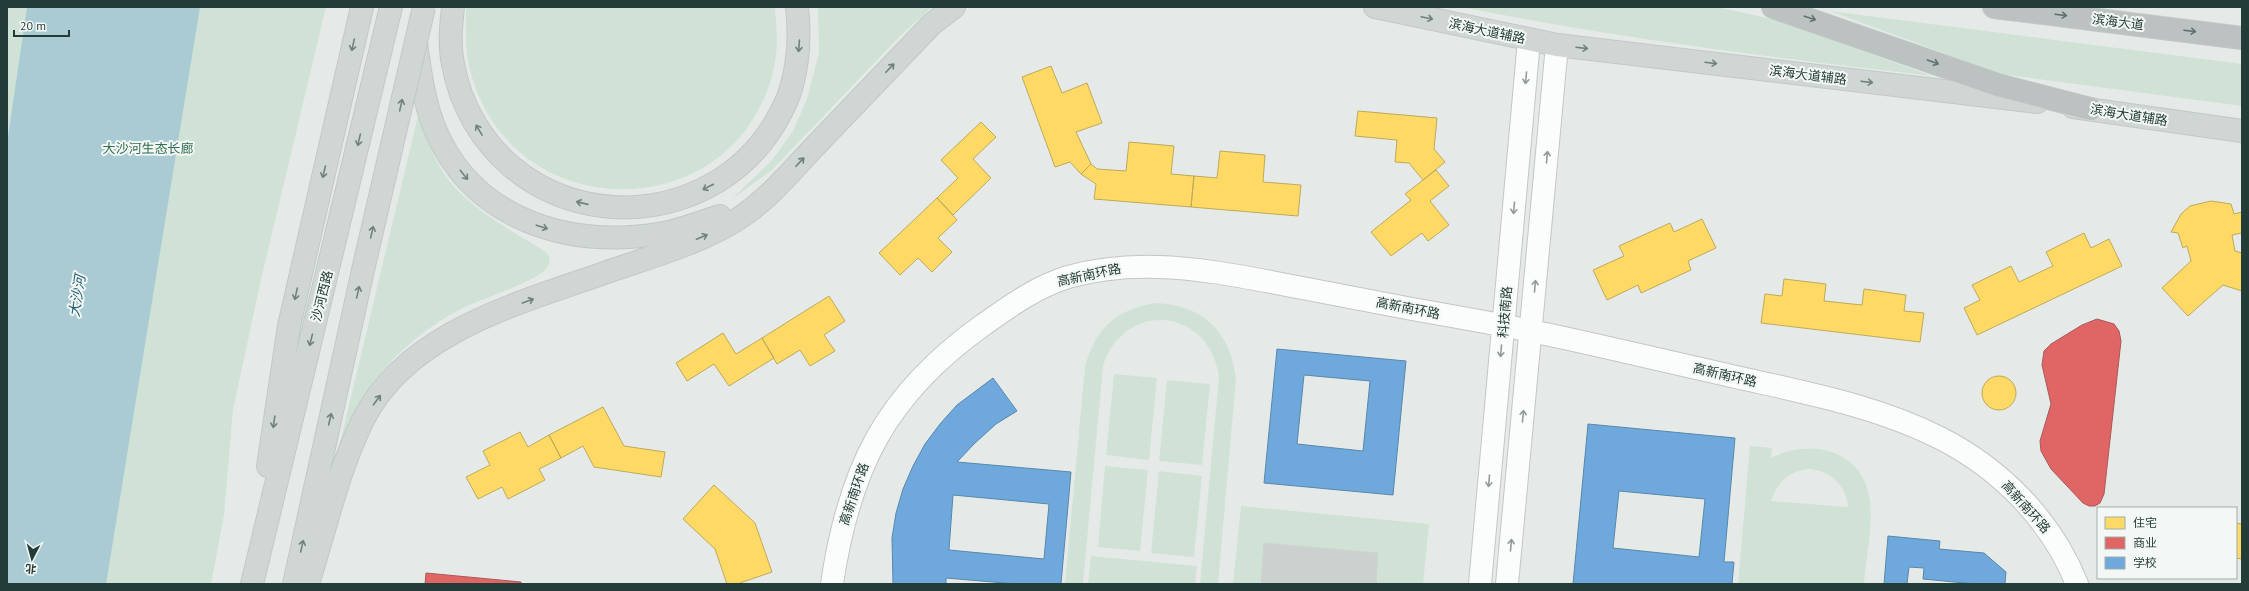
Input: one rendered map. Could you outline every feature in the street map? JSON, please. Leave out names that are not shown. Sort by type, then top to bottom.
[{"type":"highway","points":[[1773,7],[1844,30],[1998,85],[2091,109]]},
{"type":"highway","name":"滨海大道","points":[[1994,7],[2242,38]]},
{"type":"main road","points":[[254,578],[284,354],[304,256],[362,7]]},
{"type":"main road","name":"沙河西路","points":[[254,578],[331,261],[390,7]]},
{"type":"main road","points":[[415,7],[414,28],[421,83],[435,129],[453,161],[475,188],[507,212],[542,228],[584,236],[663,242]]},
{"type":"main road","points":[[294,584],[363,270],[424,7]]},
{"type":"main road","points":[[453,7],[450,37],[453,64],[458,87],[468,112],[483,137],[501,157],[524,177],[549,191],[578,202],[604,208],[633,209],[662,205],[690,196],[717,183],[740,166],[761,144],[778,118],[792,87],[798,62],[800,34],[797,7]]},
{"type":"main road","points":[[308,584],[343,473],[364,420],[378,397],[406,366],[452,332],[491,314],[663,242],[718,230],[738,219],[773,191],[932,24],[954,7]]},
{"type":"main road","name":"滨海大道辅路","points":[[1375,7],[1557,45],[2091,109],[2242,131]]},
{"type":"main road","points":[[2186,123],[2242,138]]},
{"type":"main road","points":[[322,584],[343,473]]},
{"type":"street","name":"科技南路","points":[[1480,584],[1529,40]]},
{"type":"street","points":[[1507,584],[1557,45]]},
{"type":"street","name":"高新南环路","points":[[832,584],[845,514],[858,474],[876,439],[902,399],[930,370],[969,335],[1019,300],[1051,283],[1074,276],[1123,267],[1174,268],[1255,279],[1531,331],[1844,402],[1900,420],[1940,438],[1979,460],[2016,492],[2047,528],[2069,564],[2077,584]]},
{"type":"green space","name":"大沙河生态长廊","points":[[7,7],[326,7],[260,284],[233,410],[224,515],[211,584],[7,584]]},
{"type":"green space","points":[[466,7],[775,7],[777,42],[776,59],[772,76],[748,126],[712,162],[668,183],[620,189],[571,181],[528,158],[492,121],[468,62]]},
{"type":"green space","points":[[818,7],[932,7],[900,36],[772,170],[732,199],[772,160],[793,131],[807,99],[819,53]]},
{"type":"green space","points":[[1461,7],[1717,7],[1776,20],[1932,76],[1637,38]]},
{"type":"green space","points":[[1830,11],[2242,64],[2242,106],[2000,74]]},
{"type":"green space","points":[[418,116],[435,158],[443,172],[463,196],[490,217],[546,252],[550,258],[545,270],[536,276],[515,287],[461,309],[432,326],[406,347],[382,371],[362,398],[352,416],[339,447]]},
{"type":"green space","points":[[1156,303],[1188,309],[1212,324],[1221,335],[1233,362],[1236,379],[1218,584],[1200,584],[1219,377],[1212,354],[1200,336],[1184,325],[1166,320],[1147,322],[1129,330],[1114,344],[1103,366],[1083,584],[1065,584],[1085,367],[1089,353],[1102,331],[1119,316],[1130,310]]},
{"type":"green space","points":[[1114,374],[1157,378],[1149,460],[1106,455]]},
{"type":"green space","points":[[1167,380],[1210,384],[1202,465],[1159,461]]},
{"type":"green space","points":[[1750,446],[1772,448],[1771,458],[1786,452],[1802,449],[1818,449],[1833,452],[1847,459],[1858,470],[1866,484],[1870,501],[1870,532],[1864,584],[1738,584]],"holes":[[[1802,470],[1817,470],[1836,480],[1844,492],[1848,507],[1771,501],[1780,483],[1790,475]]]},
{"type":"green space","points":[[1105,466],[1148,470],[1140,551],[1098,547]]},
{"type":"green space","points":[[1159,471],[1202,476],[1194,557],[1151,553]]},
{"type":"green space","points":[[1241,506],[1429,524],[1423,584],[1233,584]]},
{"type":"green space","points":[[1091,556],[1197,566],[1195,584],[1088,584]]},
{"type":"water","name":"大沙河","points":[[27,7],[200,7],[106,584],[7,584],[7,144]]},
{"type":"building: 住宅","points":[[1051,66],[1062,93],[1087,83],[1102,123],[1076,132],[1091,164],[1081,174],[1070,162],[1055,167],[1022,77]]},
{"type":"building: 住宅","points":[[1358,111],[1437,118],[1434,149],[1445,162],[1423,180],[1409,163],[1395,162],[1397,140],[1355,136]]},
{"type":"building: 住宅","points":[[981,122],[996,137],[973,159],[991,178],[953,215],[937,198],[958,178],[941,160]]},
{"type":"building: 住宅","points":[[1129,142],[1174,146],[1171,174],[1194,176],[1191,207],[1094,199],[1096,184],[1081,174],[1091,164],[1097,169],[1126,171]]},
{"type":"building: 住宅","points":[[1220,151],[1265,155],[1263,182],[1301,185],[1298,216],[1191,207],[1194,176],[1217,178]]},
{"type":"building: 住宅","points":[[1436,170],[1449,186],[1430,201],[1449,225],[1428,241],[1422,233],[1391,256],[1371,232],[1411,200],[1405,194]]},
{"type":"building: 住宅","points":[[937,198],[957,220],[938,238],[952,252],[932,272],[918,258],[900,275],[879,253]]},
{"type":"building: 住宅","points":[[2211,201],[2231,204],[2234,214],[2242,212],[2242,233],[2232,235],[2235,251],[2242,253],[2242,291],[2223,285],[2188,316],[2162,288],[2191,261],[2187,246],[2183,248],[2178,233],[2171,232],[2181,214],[2190,206]]},
{"type":"building: 住宅","points":[[1702,219],[1716,248],[1688,261],[1691,270],[1641,293],[1638,285],[1607,300],[1593,270],[1624,256],[1619,246],[1670,223],[1674,232]]},
{"type":"building: 住宅","points":[[2084,233],[2091,248],[2109,239],[2122,266],[1977,335],[1964,308],[1980,300],[1972,285],[2011,266],[2019,282],[2053,266],[2046,252]]},
{"type":"building: 住宅","points":[[1784,279],[1826,284],[1824,301],[1862,305],[1864,289],[1906,295],[1904,311],[1924,313],[1920,342],[1761,323],[1765,294],[1782,296]]},
{"type":"building: 住宅","points":[[829,296],[845,321],[824,335],[835,351],[810,366],[800,350],[777,364],[762,338]]},
{"type":"building: 住宅","points":[[723,333],[736,354],[762,338],[774,358],[729,386],[714,364],[687,381],[676,363]]},
{"type":"building: 住宅","points":[[1996,376],[2002,376],[2006,377],[2013,383],[2016,393],[2015,400],[2009,407],[2002,410],[1996,410],[1992,409],[1985,403],[1982,396],[1982,390],[1983,386],[1989,379]]},
{"type":"building: 住宅","points":[[603,407],[624,446],[665,452],[661,477],[594,467],[583,446],[561,458],[549,435]]},
{"type":"building: 住宅","points":[[520,432],[528,447],[549,435],[561,458],[539,469],[545,480],[508,499],[502,487],[478,499],[466,477],[490,465],[483,451]]},
{"type":"building: 住宅","points":[[714,485],[755,523],[772,572],[737,584],[727,584],[715,549],[683,519]]},
{"type":"building: 住宅","points":[[2237,523],[2242,524],[2242,559],[2237,558]]},
{"type":"building: 商业","points":[[2097,319],[2114,324],[2119,331],[2121,341],[2104,494],[2100,503],[2095,506],[2089,506],[2083,503],[2051,469],[2041,451],[2040,441],[2051,404],[2042,365],[2044,351],[2051,344],[2082,325]]},
{"type":"building: 商业","points":[[426,573],[521,582],[521,584],[425,584]]},
{"type":"building: 学校","points":[[1277,349],[1406,361],[1393,495],[1264,483]],"holes":[[[1304,375],[1370,381],[1363,451],[1297,444]]]},
{"type":"building: 学校","points":[[993,378],[1017,411],[996,424],[957,462],[1071,472],[1061,584],[1016,584],[946,578],[946,584],[893,584],[892,538],[896,513],[903,489],[925,444],[957,405]],"holes":[[[953,495],[1049,504],[1044,559],[949,550]]]},
{"type":"building: 学校","points":[[1588,424],[1735,438],[1724,562],[1734,562],[1732,584],[1573,584]],"holes":[[[1619,491],[1705,499],[1699,557],[1613,548]]]},
{"type":"building: 学校","points":[[1888,536],[1940,541],[1939,549],[1984,553],[2006,572],[2005,584],[1975,584],[1923,579],[1924,568],[1909,567],[1907,584],[1884,584]]},
{"type":"building: 其他","points":[[1264,543],[1378,553],[1376,584],[1261,584]]}]
